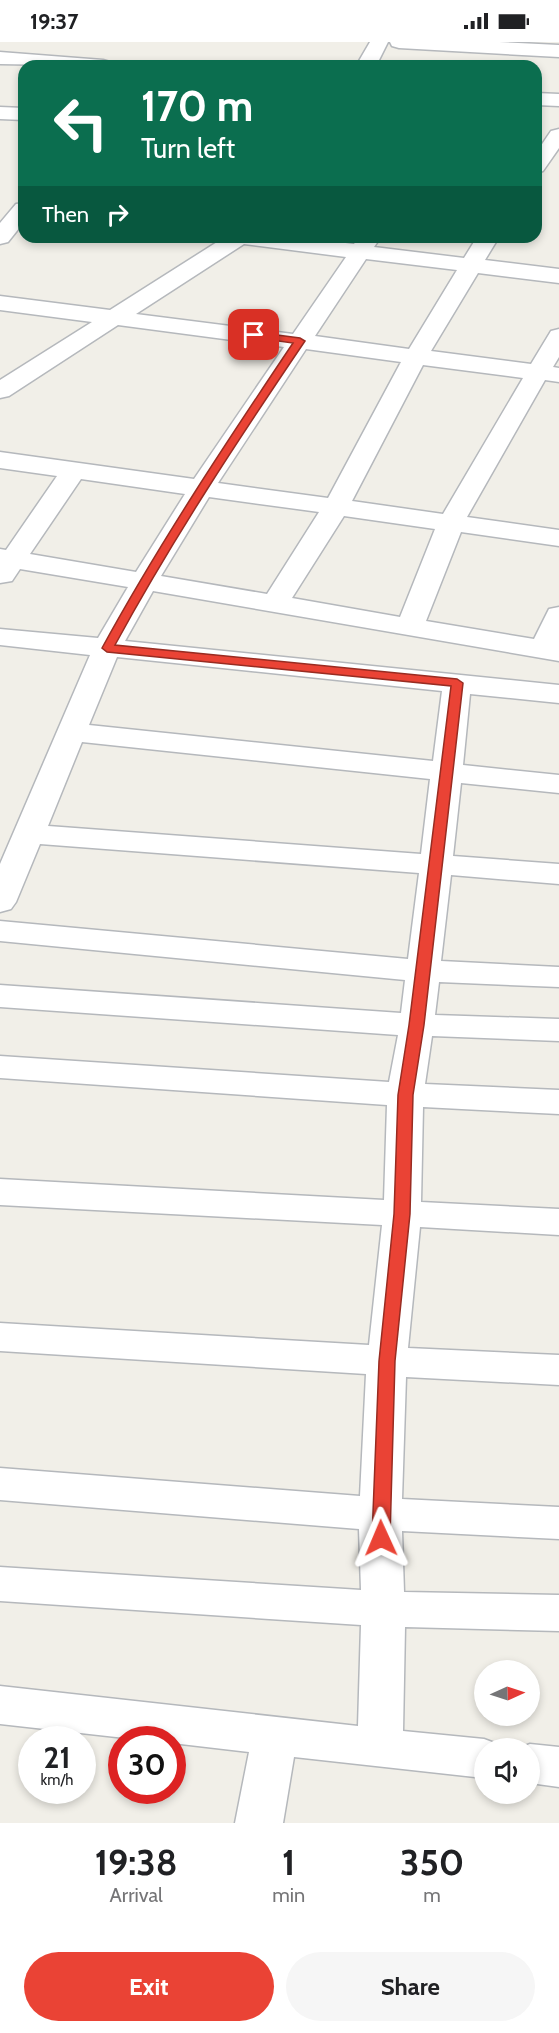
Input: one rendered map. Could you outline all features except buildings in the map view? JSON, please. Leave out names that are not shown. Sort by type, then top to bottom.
[{"type":"street","points":[[369,60],[379,42]]},
{"type":"street","points":[[399,42],[548,48]]},
{"type":"street","points":[[529,60],[548,48]]},
{"type":"street","points":[[0,58],[22,60]]},
{"type":"street","points":[[542,99],[559,100]]},
{"type":"street","points":[[0,113],[18,114]]},
{"type":"street","points":[[542,158],[558,135]]},
{"type":"street","points":[[542,174],[559,175]]},
{"type":"street","points":[[0,237],[17,212]]},
{"type":"street","points":[[0,391],[231,243]]},
{"type":"street","points":[[333,243],[364,245],[468,266],[559,276]]},
{"type":"street","points":[[274,605],[336,507],[416,356],[484,243]]},
{"type":"street","points":[[0,902],[107,648],[201,488],[364,245]]},
{"type":"street","points":[[0,303],[115,316],[548,374]]},
{"type":"street","points":[[409,628],[451,523],[548,374],[559,336]]},
{"type":"street","points":[[0,366],[32,370]]},
{"type":"street","points":[[0,460],[559,538]]},
{"type":"street","points":[[74,470],[4,565],[144,582],[552,651],[559,615]]},
{"type":"street","points":[[0,637],[559,694]]},
{"type":"street","points":[[380,1748],[383,1609],[380,1514],[387,1361],[402,1214],[405,1095],[417,1025],[457,683]]},
{"type":"street","points":[[72,732],[559,784]]},
{"type":"street","points":[[28,834],[559,874]]},
{"type":"street","points":[[0,932],[423,971],[559,977]]},
{"type":"street","points":[[0,996],[417,1025],[559,1030]]},
{"type":"street","points":[[0,1067],[405,1095],[559,1102]]},
{"type":"street","points":[[0,1192],[559,1222]]},
{"type":"street","points":[[0,1337],[559,1370]]},
{"type":"street","points":[[0,1484],[380,1514],[559,1523]]},
{"type":"street","points":[[0,1584],[383,1609],[559,1613]]},
{"type":"street","points":[[0,1705],[474,1758]]},
{"type":"street","points":[[259,1823],[275,1736]]},
{"type":"street","points":[[540,1765],[559,1767]]},
{"type":"route","points":[[254,335],[300,341],[201,488],[107,648],[457,683],[417,1025],[405,1095],[402,1214],[387,1361],[380,1514],[381,1538]]}]
